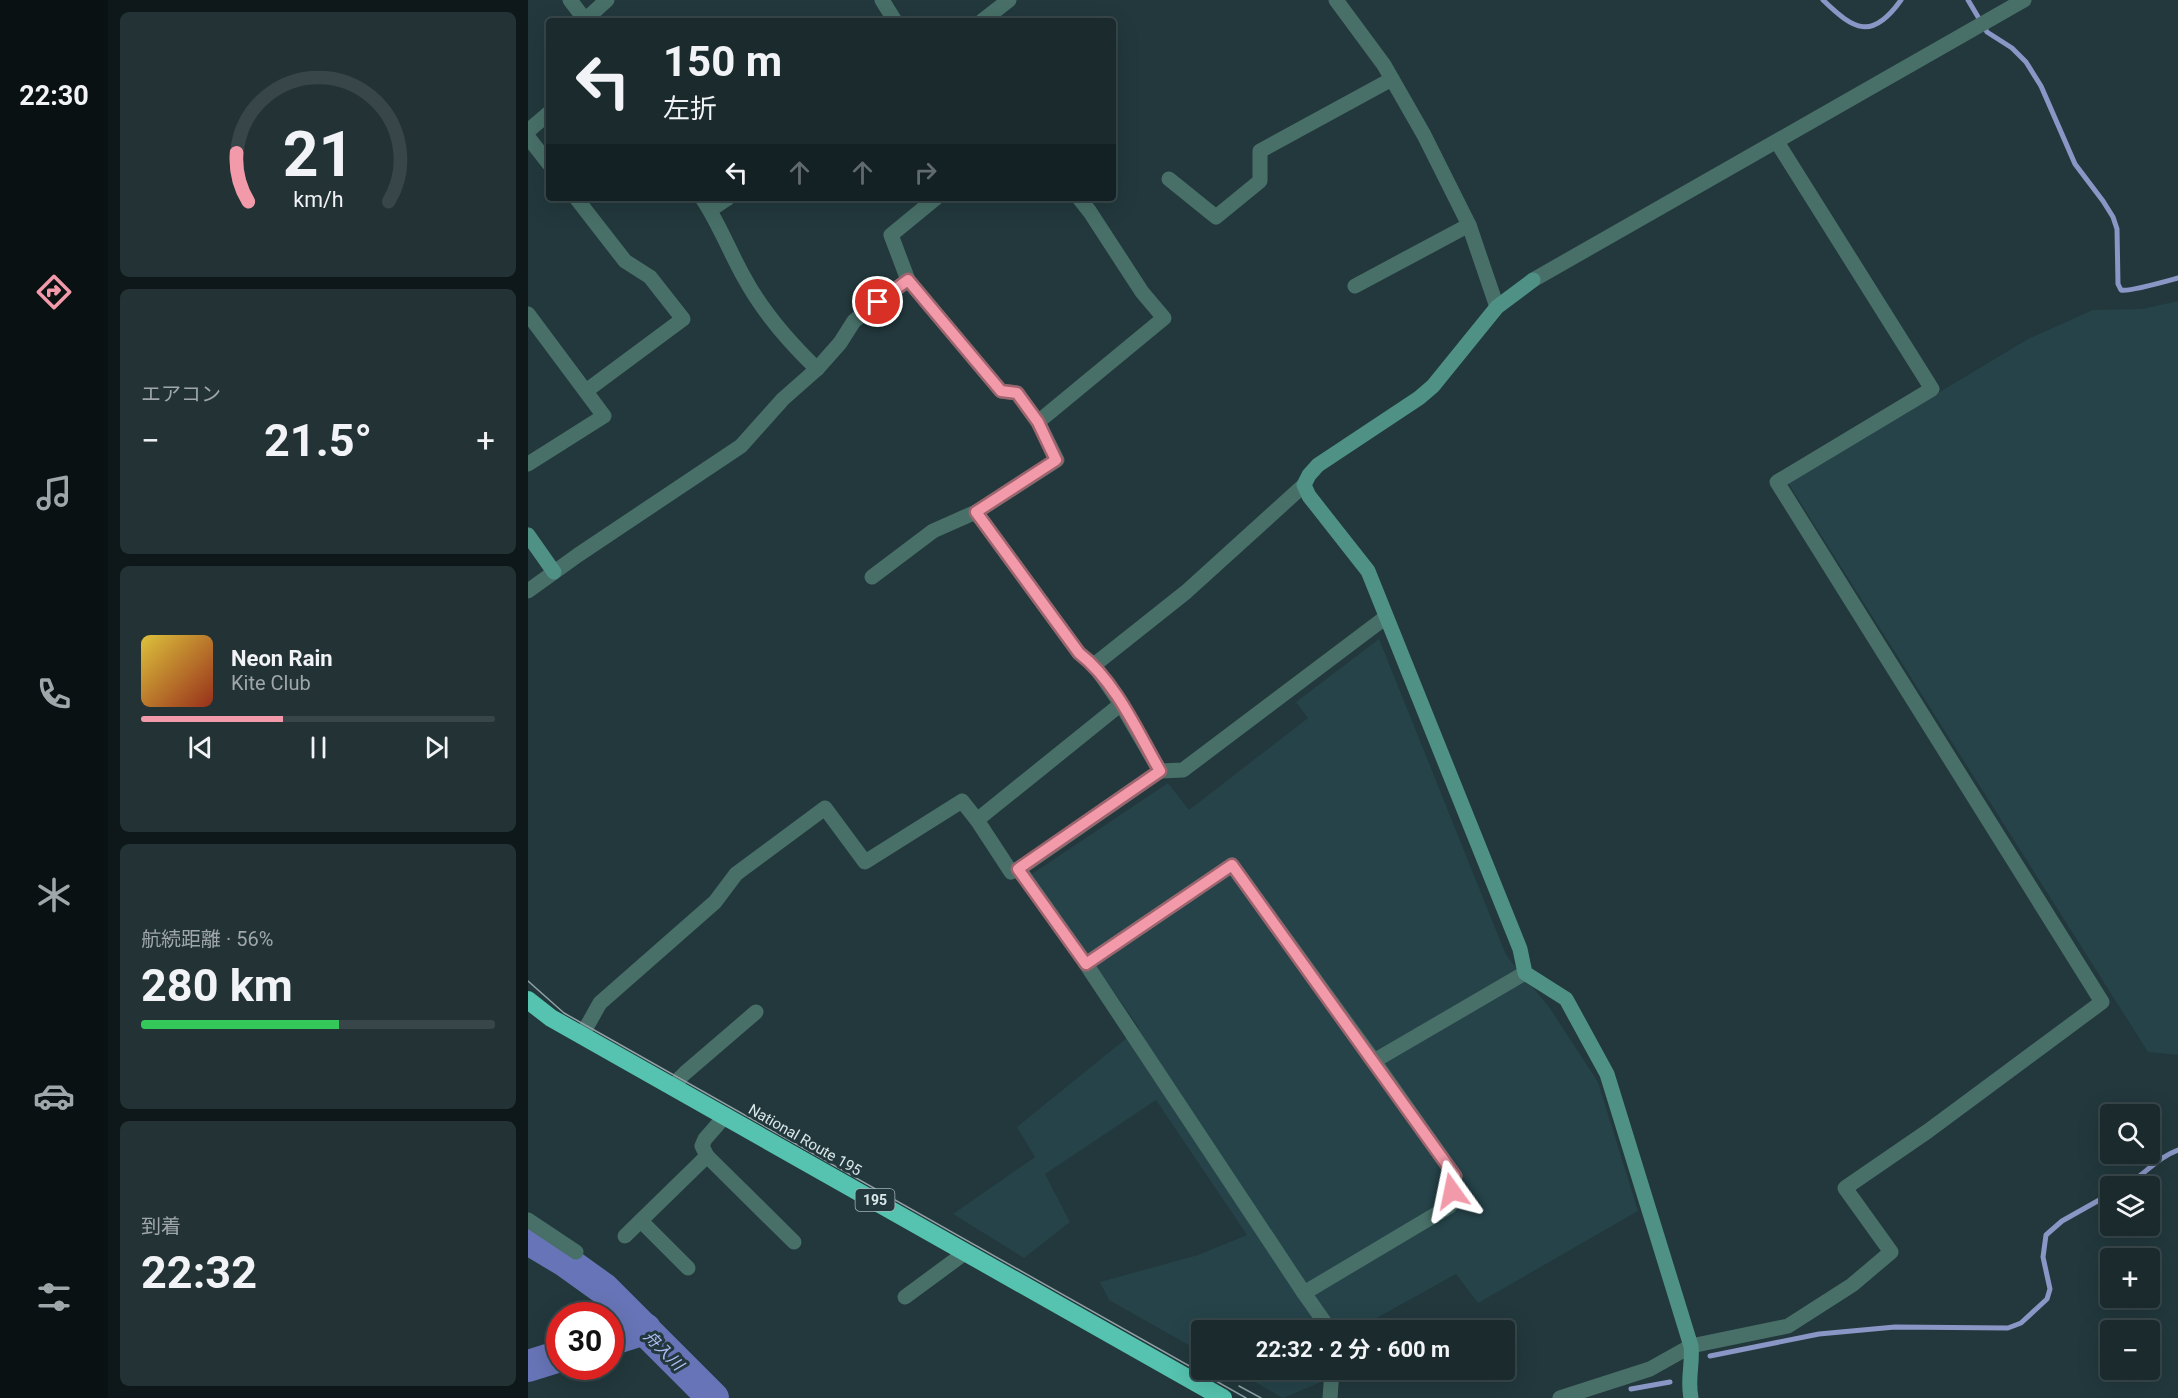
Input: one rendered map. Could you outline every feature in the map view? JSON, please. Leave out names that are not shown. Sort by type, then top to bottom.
[{"type":"highway","name":"National Route 195","points":[[528,1000],[551,1018],[1223,1398]]},
{"type":"street","points":[[570,0],[584,18]]},
{"type":"street","points":[[587,18],[607,0]]},
{"type":"street","points":[[882,0],[893,18]]},
{"type":"street","points":[[986,18],[1009,0]]},
{"type":"street","points":[[1336,0],[1392,80],[1424,135],[1469,225],[1497,307]]},
{"type":"street","points":[[1094,665],[1186,592],[1304,484],[1318,465],[1390,419],[1434,386],[1497,307],[1533,280],[2024,0]]},
{"type":"street","points":[[1169,179],[1216,217],[1260,180],[1260,151],[1392,80]]},
{"type":"street","points":[[528,131],[546,116]]},
{"type":"street","points":[[528,137],[546,160]]},
{"type":"street","points":[[1560,1398],[1650,1369],[1690,1346],[1788,1326],[1852,1285],[1891,1252],[1845,1188],[1928,1131],[2102,1002],[1777,482],[1932,389],[1777,142]]},
{"type":"street","points":[[578,201],[625,261],[650,277],[683,319],[586,391]]},
{"type":"street","points":[[872,577],[933,531],[976,512],[1056,460],[1038,422],[1017,393],[1001,391],[908,280],[891,235],[932,201]]},
{"type":"street","points":[[1038,422],[1164,318],[1142,292],[1081,201]]},
{"type":"street","points":[[706,204],[747,283],[775,326],[817,369]]},
{"type":"street","points":[[1354,286],[1469,225]]},
{"type":"street","points":[[528,591],[741,446],[783,399],[817,369],[840,343],[854,321],[908,280]]},
{"type":"street","points":[[528,314],[604,416],[528,464]]},
{"type":"street","points":[[1304,484],[1309,496],[1368,571],[1520,949],[1525,973],[1566,999],[1607,1074],[1690,1346],[1692,1354],[1688,1384],[1691,1398]]},
{"type":"street","points":[[976,512],[1079,653],[1094,665],[1121,704],[1160,771]]},
{"type":"street","points":[[528,535],[554,572]]},
{"type":"street","points":[[582,1035],[600,1003],[715,902],[736,874],[825,808],[865,862],[962,801],[1011,872],[1160,771],[1183,770],[1386,617]]},
{"type":"street","points":[[977,820],[1121,704]]},
{"type":"street","points":[[1086,964],[1232,865],[1455,1176],[1450,1206],[1304,1293]]},
{"type":"street","points":[[1018,869],[1086,964],[1323,1320]]},
{"type":"street","points":[[1374,1061],[1525,973]]},
{"type":"street","points":[[676,1087],[685,1073],[756,1012]]},
{"type":"street","points":[[726,1116],[705,1139],[702,1146],[707,1156],[794,1242]]},
{"type":"street","points":[[625,1236],[707,1156]]},
{"type":"street","points":[[528,1220],[576,1252]]},
{"type":"street","points":[[641,1221],[688,1268]]},
{"type":"street","points":[[905,1297],[966,1252]]},
{"type":"street","points":[[1330,1398],[1331,1380]]},
{"type":"shaded area","points":[[2178,301],[2178,1055],[2148,1052],[1788,483],[2028,339],[2093,310],[2142,309]]},
{"type":"shaded area","points":[[1379,639],[1506,955],[1549,1007],[1598,1082],[1638,1211],[1478,1303],[1456,1274],[1373,1320],[1191,1320],[1191,1346],[1109,1300],[1100,1282],[1198,1255],[1247,1235],[1156,1100],[1045,1174],[1070,1222],[1024,1258],[953,1214],[1035,1157],[1017,1127],[1139,1028],[1032,874],[1168,783],[1189,810],[1308,718],[1296,702]]},
{"type":"shaded area","points":[[1252,1380],[1322,1380],[1321,1382],[1283,1398]]},
{"type":"waterway","points":[[1823,0],[1844,18],[1863,27],[1881,22],[1901,0]]},
{"type":"waterway","points":[[1968,0],[1987,32],[2012,48],[2026,62],[2041,86],[2075,164],[2113,217],[2117,229],[2118,284],[2121,290],[2140,288],[2178,278]]},
{"type":"waterway","points":[[2139,1176],[2164,1157],[2178,1150]]},
{"type":"waterway","points":[[1710,1356],[1819,1334],[1895,1327],[2008,1328],[2021,1323],[2047,1299],[2050,1289],[2043,1257],[2046,1235],[2062,1221],[2100,1200]]},
{"type":"waterway","name":"舟入川","points":[[528,1239],[565,1261],[604,1289],[713,1398]]},
{"type":"waterway","points":[[624,1336],[645,1329]]},
{"type":"waterway","points":[[528,1366],[546,1360]]},
{"type":"waterway","points":[[1631,1389],[1670,1382]]},
{"type":"tram line","points":[[528,981],[564,1013],[1246,1398]]},
{"type":"tram line","points":[[1239,1386],[1261,1398]]},
{"type":"route","points":[[878,302],[908,280],[1001,391],[1017,393],[1038,422],[1056,460],[976,512],[1079,653],[1094,665],[1121,704],[1160,771],[1018,869],[1086,964],[1232,865],[1455,1176],[1452,1191]]}]
